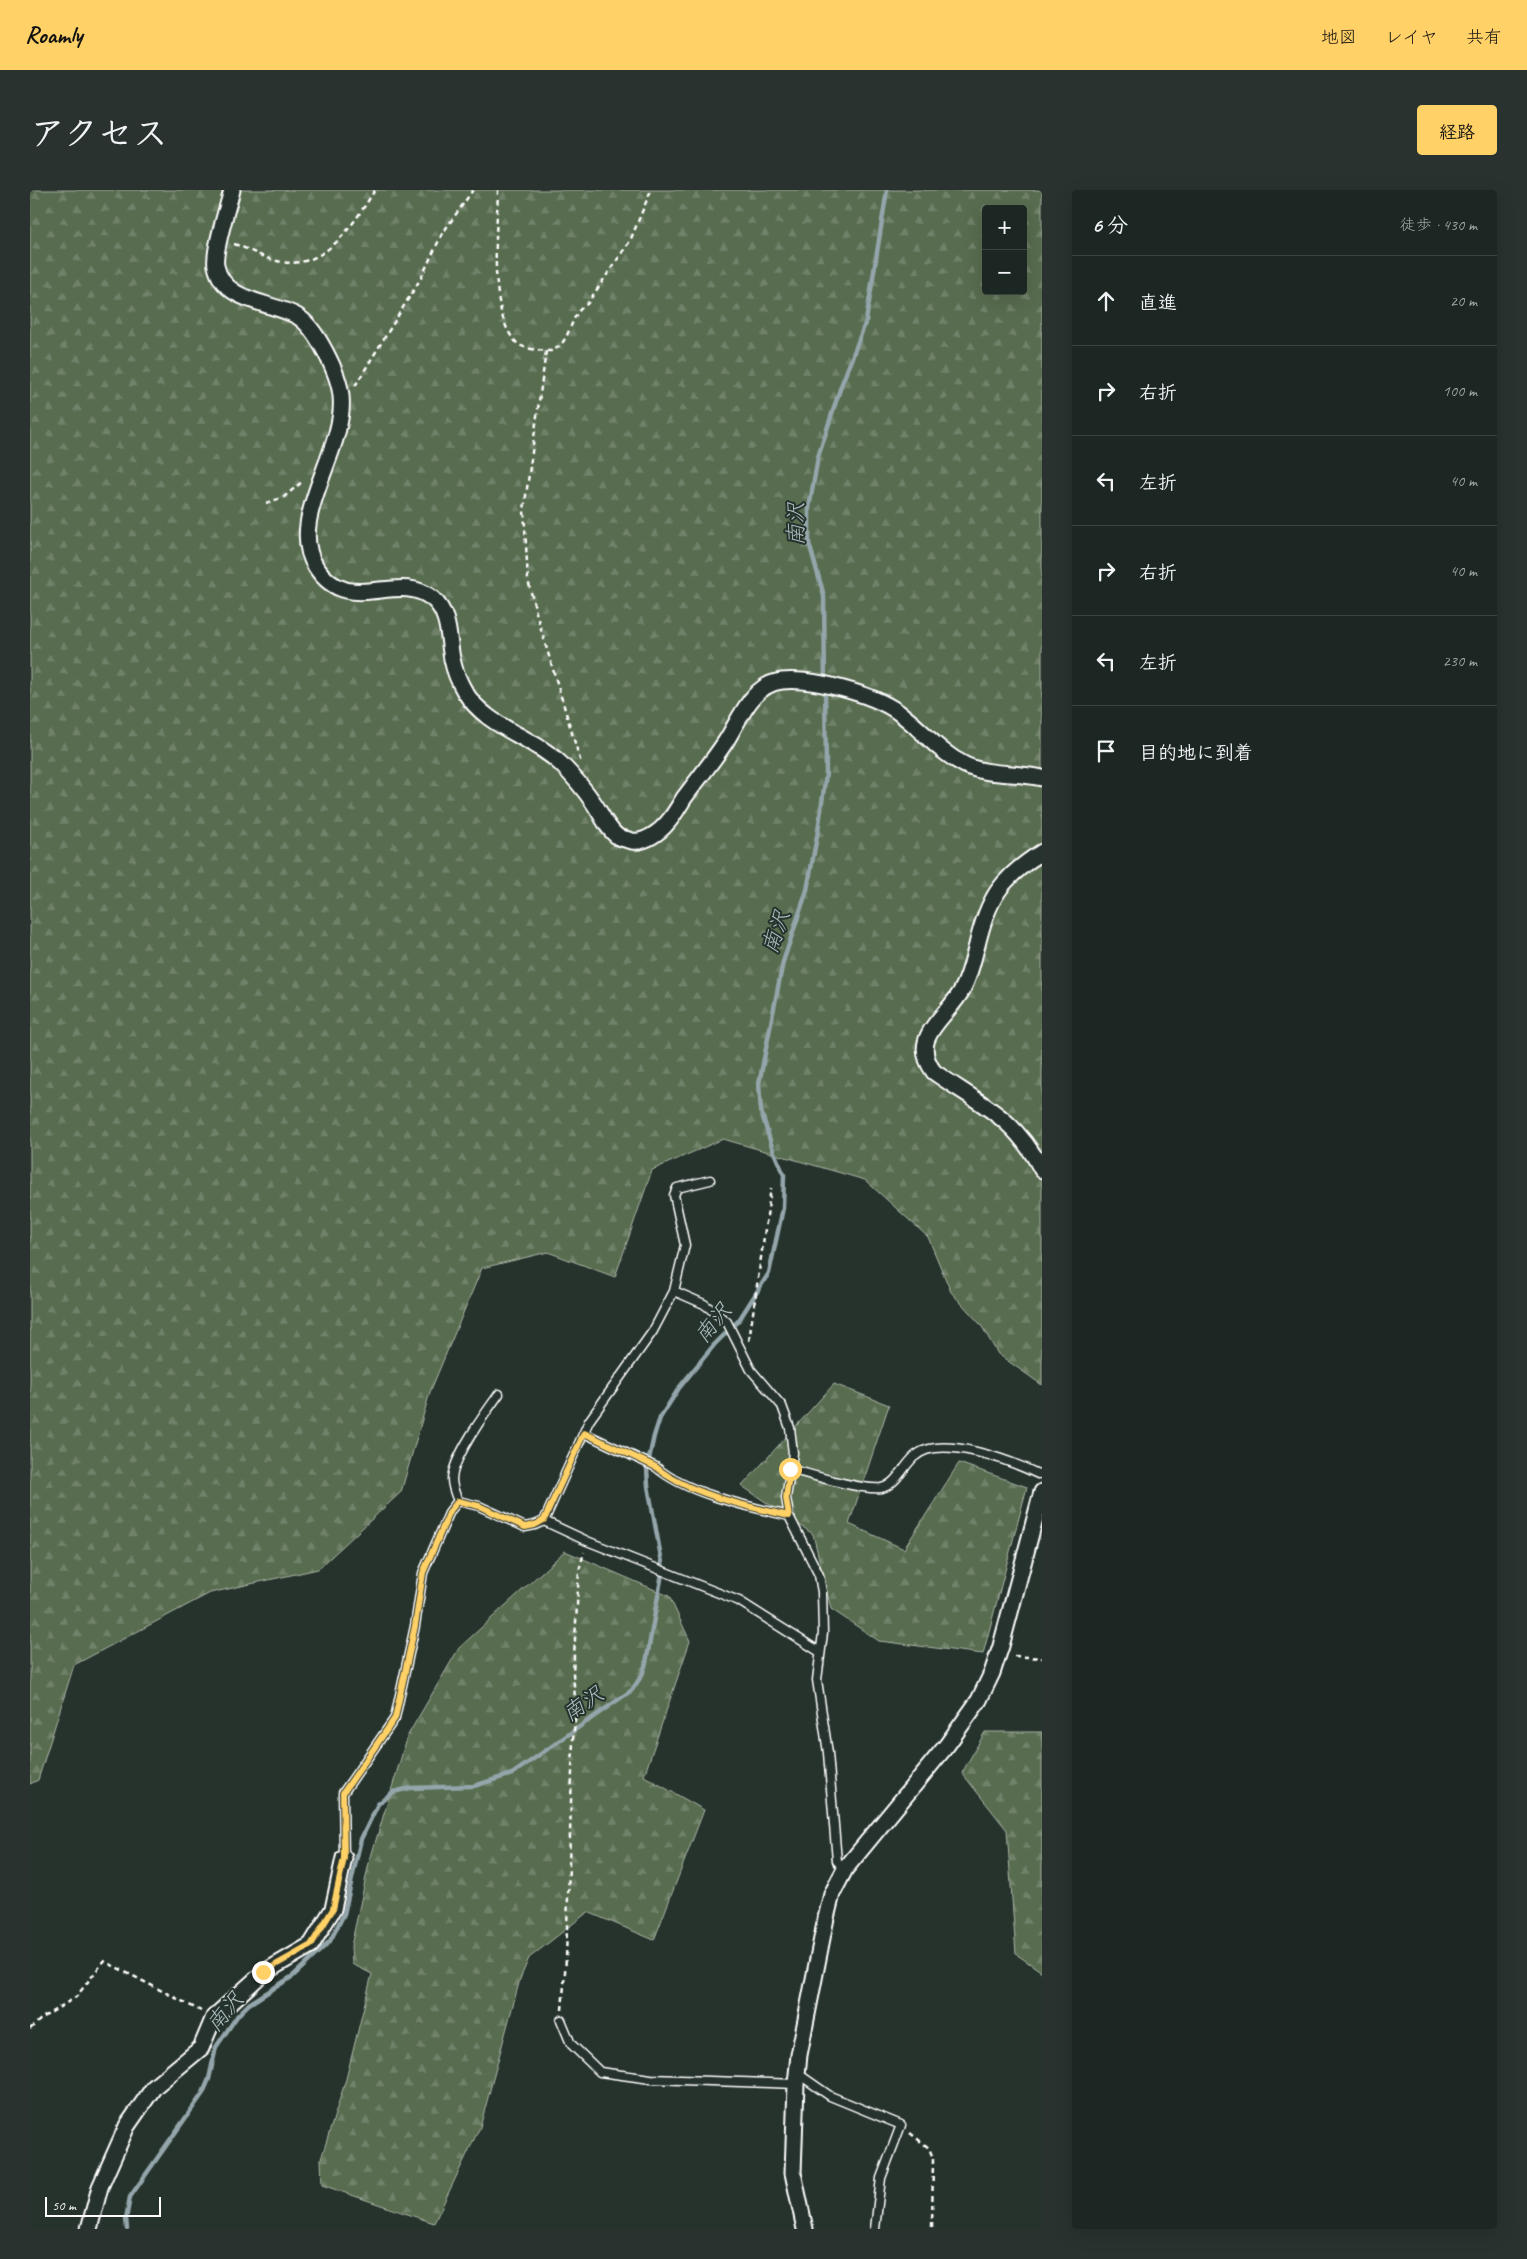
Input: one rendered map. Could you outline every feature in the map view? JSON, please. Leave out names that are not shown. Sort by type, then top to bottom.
[{"type":"street","points":[[232,190],[216,256],[216,268],[223,282],[241,296],[298,316],[308,325],[324,352],[341,395],[340,418],[307,528],[307,544],[318,570],[340,588],[353,592],[367,593],[410,588],[434,600],[443,612],[448,626],[452,661],[465,692],[476,706],[496,723],[559,762],[592,800],[617,836],[628,840],[641,841],[653,835],[667,823],[728,738],[739,716],[754,697],[776,682],[812,683],[866,697],[897,711],[930,742],[967,766],[1042,778]]},
{"type":"street","points":[[1042,852],[1007,878],[994,894],[986,910],[970,973],[963,990],[925,1040],[925,1053],[928,1065],[934,1072],[990,1108],[1016,1130],[1042,1170]]},
{"type":"street","points":[[805,2229],[793,2173],[797,2079],[799,2055],[832,1894],[845,1869],[947,1745],[979,1700],[992,1673],[1042,1492]]},
{"type":"street","points":[[89,2229],[100,2187],[126,2126],[154,2087],[200,2048],[214,2017],[263,1972],[311,1945],[333,1909],[344,1858]]},
{"type":"lane","points":[[458,1501],[479,1506],[525,1527],[535,1525],[544,1520],[589,1421],[653,1331],[674,1291],[685,1245],[674,1195],[677,1188],[710,1180]]},
{"type":"lane","points":[[674,1291],[704,1304],[727,1322],[752,1370],[782,1406],[794,1444],[786,1498],[789,1516],[819,1575],[822,1592],[822,1633],[817,1680],[828,1753],[837,1861],[845,1869]]},
{"type":"lane","points":[[458,1501],[454,1492],[452,1478],[455,1467],[479,1422],[499,1394]]},
{"type":"lane","points":[[584,1433],[656,1467],[679,1483],[752,1507],[789,1516]]},
{"type":"lane","points":[[790,1469],[836,1481],[880,1488],[889,1485],[915,1456],[924,1450],[938,1448],[985,1454],[1016,1463],[1038,1474],[1042,1473]]},
{"type":"lane","points":[[344,1858],[343,1793],[395,1718],[415,1626],[423,1573],[450,1511],[458,1501]]},
{"type":"lane","points":[[544,1520],[587,1541],[739,1601],[820,1652]]},
{"type":"lane","points":[[561,2020],[572,2044],[600,2072],[651,2079],[797,2079],[830,2096],[900,2125],[881,2178],[874,2229]]},
{"type":"path","points":[[220,240],[238,245],[272,260],[296,264],[307,261],[318,256],[340,239],[375,190]]},
{"type":"path","points":[[354,388],[421,278],[442,234],[473,190]]},
{"type":"path","points":[[498,190],[497,287],[503,316],[515,342],[528,348],[546,351],[556,350],[561,344],[570,330],[578,311],[587,304],[630,241],[651,190]]},
{"type":"path","points":[[546,351],[524,510],[528,580],[582,766]]},
{"type":"path","points":[[266,502],[284,497],[326,464]]},
{"type":"path","points":[[748,1346],[771,1188]]},
{"type":"path","points":[[561,2020],[566,1959],[573,1740],[576,1711],[573,1673],[579,1571],[587,1541]]},
{"type":"path","points":[[998,1653],[1042,1658]]},
{"type":"path","points":[[30,2029],[42,2018],[76,1998],[104,1962],[214,2017]]},
{"type":"path","points":[[900,2125],[929,2148],[933,2158],[932,2229]]},
{"type":"green space","points":[[30,190],[1042,190],[1042,1385],[998,1354],[981,1325],[951,1292],[928,1237],[865,1180],[723,1139],[652,1170],[615,1277],[548,1252],[482,1268],[430,1392],[401,1492],[318,1569],[210,1593],[74,1665],[38,1780],[30,1784]]},
{"type":"green space","points":[[834,1384],[889,1405],[849,1524],[904,1549],[959,1463],[1027,1487],[983,1654],[879,1641],[831,1609],[813,1534],[742,1486]]},
{"type":"green space","points":[[565,1551],[669,1596],[690,1641],[644,1776],[704,1810],[654,1940],[588,1912],[529,1958],[520,1979],[480,2127],[434,2223],[322,2185],[321,2159],[346,2079],[372,1974],[352,1964],[351,1946],[369,1863],[408,1735],[459,1648]]},
{"type":"green space","points":[[985,1732],[1042,1732],[1042,1972],[1016,1954],[1007,1830],[962,1773]]},
{"type":"waterway","name":"南沢","points":[[127,2229],[126,2219],[130,2197],[203,2093],[209,2079],[216,2047],[238,2015],[249,2004],[293,1976],[330,1941],[344,1914],[361,1839],[378,1804],[393,1792],[410,1788],[474,1786],[512,1774],[632,1690],[642,1675],[646,1663],[663,1568],[648,1486],[647,1468],[654,1436],[660,1418],[679,1388],[714,1345],[739,1320],[769,1273],[783,1208],[784,1175],[773,1150],[761,1111],[759,1084],[783,962],[807,890],[826,774],[824,596],[809,543],[809,508],[818,457],[841,386],[866,321],[887,190]]},
{"type":"route","points":[[263,1972],[311,1945],[333,1909],[344,1858],[343,1793],[395,1718],[415,1626],[423,1573],[450,1511],[458,1501],[479,1506],[515,1524],[525,1527],[535,1525],[544,1520],[584,1433],[656,1467],[679,1483],[752,1507],[789,1516],[786,1498],[790,1469]]}]
